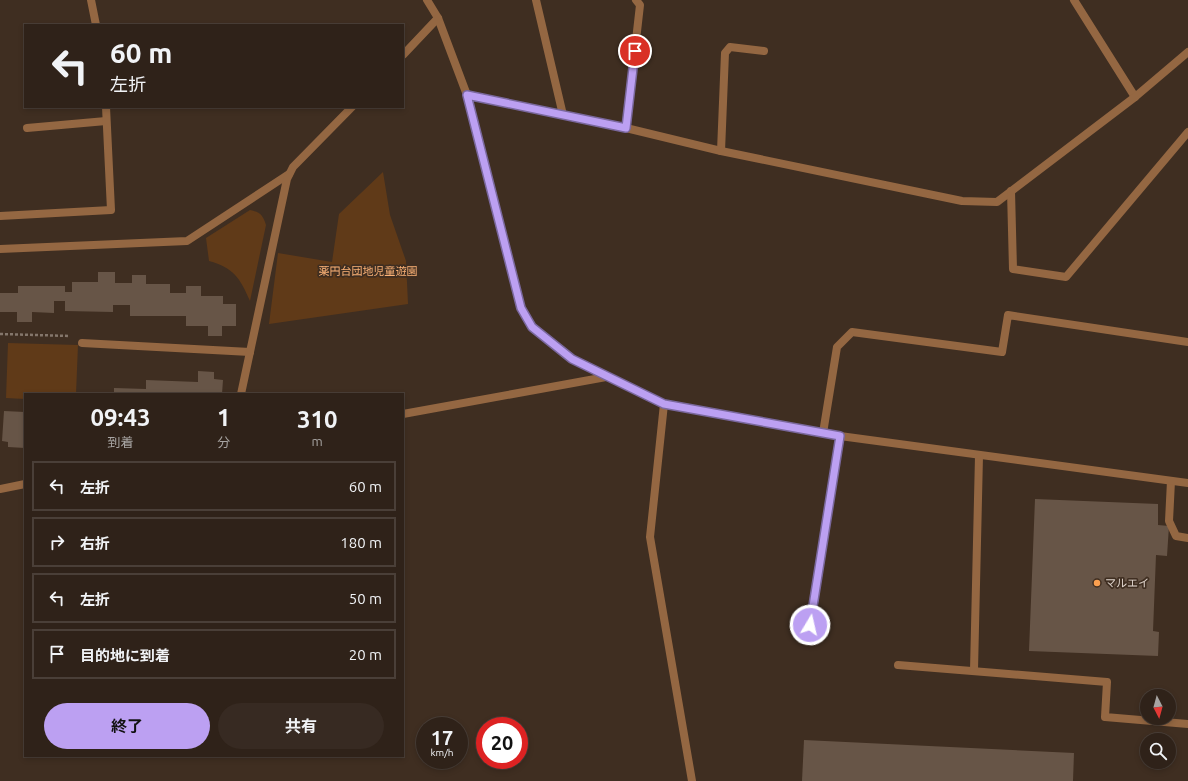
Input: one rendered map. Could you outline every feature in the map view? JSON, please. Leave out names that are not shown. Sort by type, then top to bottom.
[{"type":"street","points":[[91,0],[96,24]]},
{"type":"street","points":[[428,0],[438,18],[467,95],[521,308],[532,327],[572,359],[606,377],[664,404],[840,436],[979,456],[1188,483]]},
{"type":"street","points":[[536,0],[563,115]]},
{"type":"street","points":[[626,128],[640,5],[636,0]]},
{"type":"street","points":[[1074,0],[1135,97]]},
{"type":"street","points":[[404,54],[438,18]]},
{"type":"street","points":[[720,151],[725,53],[730,47],[764,51]]},
{"type":"street","points":[[467,95],[626,128],[720,151],[962,201],[997,202],[1135,97],[1188,52]]},
{"type":"street","points":[[0,216],[111,210],[106,108]]},
{"type":"street","points":[[241,393],[286,179],[293,167],[351,108]]},
{"type":"street","points":[[27,128],[106,121]]},
{"type":"street","points":[[1012,191],[1013,269],[1066,277],[1188,132]]},
{"type":"street","points":[[0,249],[187,241],[289,173]]},
{"type":"street","points":[[823,433],[837,347],[852,332],[1002,352],[1008,315],[1188,342]]},
{"type":"street","points":[[82,342],[250,352]]},
{"type":"street","points":[[404,414],[606,377]]},
{"type":"street","points":[[664,404],[650,537],[692,781]]},
{"type":"street","points":[[808,641],[840,436]]},
{"type":"street","points":[[974,670],[979,456]]},
{"type":"street","points":[[1171,481],[1169,521],[1176,536],[1188,538]]},
{"type":"street","points":[[0,489],[24,484]]},
{"type":"street","points":[[898,665],[1107,682],[1105,717],[1188,724]]},
{"type":"path","points":[[0,339],[0,334],[82,336],[82,342]]},
{"type":"green space","name":"薬円台団地児童遊園","points":[[383,172],[390,215],[406,261],[408,304],[269,324],[278,253],[332,262],[339,214]]},
{"type":"green space","points":[[250,210],[261,214],[266,225],[250,301],[243,286],[235,275],[225,267],[209,261],[206,238]]},
{"type":"green space","points":[[8,343],[78,345],[76,393],[24,393],[24,399],[6,398]]},
{"type":"building","points":[[98,272],[115,272],[115,283],[132,283],[132,275],[146,275],[146,284],[170,284],[170,293],[186,293],[186,286],[201,286],[201,296],[223,296],[223,304],[236,304],[236,326],[222,326],[222,336],[208,336],[208,326],[186,326],[186,316],[130,316],[130,305],[113,305],[113,312],[65,311],[65,301],[54,301],[54,313],[32,312],[32,322],[17,322],[17,312],[0,312],[0,293],[18,293],[18,286],[65,286],[65,292],[72,292],[72,282],[98,282]]},
{"type":"building","points":[[198,371],[214,372],[214,379],[223,380],[222,393],[114,393],[114,388],[146,389],[146,380],[198,382]]},
{"type":"building","points":[[4,411],[24,412],[24,448],[8,447],[8,442],[2,441]]},
{"type":"building","points":[[1035,499],[1158,504],[1158,525],[1169,526],[1167,556],[1156,555],[1153,631],[1159,632],[1158,656],[1029,651]]},
{"type":"building","points":[[804,740],[1074,753],[1073,781],[802,781]]},
{"type":"place","name":"マルエイ","points":[[1097,583]]},
{"type":"route","points":[[635,51],[626,128],[467,95],[521,308],[532,327],[572,359],[649,398],[664,404],[840,436],[810,625]]}]
